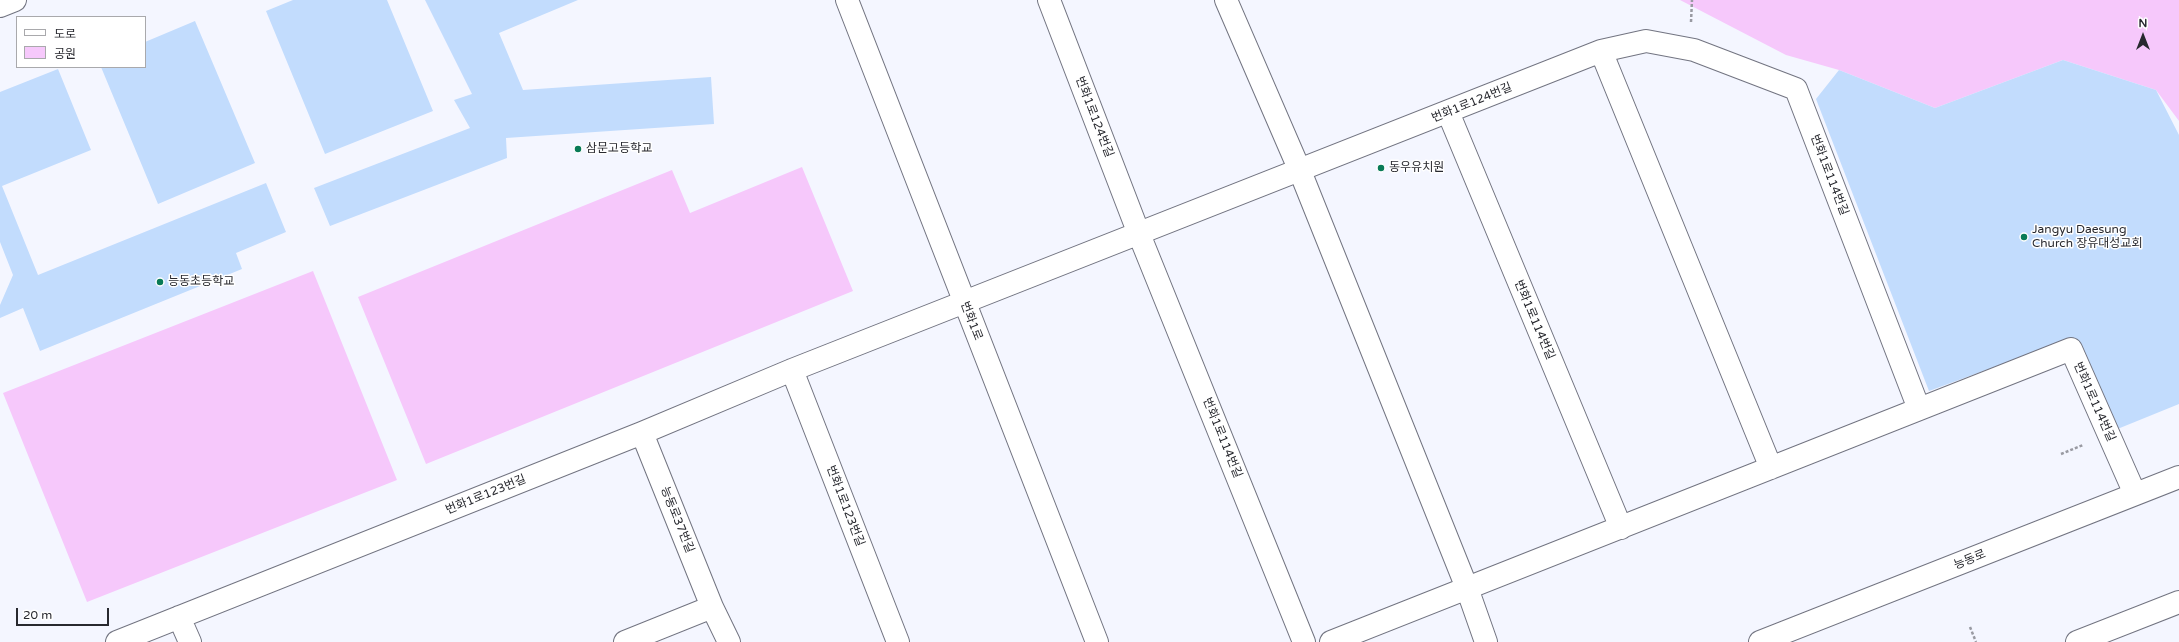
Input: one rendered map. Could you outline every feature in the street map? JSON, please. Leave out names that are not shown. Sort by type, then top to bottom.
[{"type":"street","points":[[0,6],[15,0]]},
{"type":"street","name":"번화1로","points":[[847,0],[1097,642]]},
{"type":"street","name":"번화1로124번길","points":[[1049,0],[1139,234]]},
{"type":"street","points":[[1226,0],[1300,171],[1467,588],[1486,642]]},
{"type":"street","name":"번화1로124번길","points":[[964,303],[1601,51],[1646,41]]},
{"type":"street","name":"번화1로114번길","points":[[1646,41],[1694,50],[1796,89],[1919,409]]},
{"type":"street","points":[[1601,51],[1771,468]]},
{"type":"street","name":"번화1로114번길","points":[[1448,112],[1621,528]]},
{"type":"street","name":"번화1로114번길","points":[[1139,234],[1304,642]]},
{"type":"street","name":"번화1로123번길","points":[[117,642],[179,616],[642,433],[792,370],[964,303]]},
{"type":"street","name":"번화1로114번길","points":[[1331,642],[2071,349],[2135,494]]},
{"type":"street","name":"번화1로123번길","points":[[792,370],[898,642]]},
{"type":"street","name":"능동로37번길","points":[[642,433],[712,607],[729,642]]},
{"type":"street","name":"능동로","points":[[1760,642],[2179,477]]},
{"type":"street","points":[[2077,642],[2179,602]]},
{"type":"street","points":[[625,642],[712,607]]},
{"type":"street","points":[[179,616],[190,642]]},
{"type":"path","points":[[1970,627],[1976,642]]},
{"type":"green space","points":[[1680,0],[2179,0],[2179,121],[2156,90],[2063,60],[1935,108],[1839,70],[1786,55]]},
{"type":"green space","points":[[802,167],[853,291],[426,464],[358,297],[672,170],[690,213]]},
{"type":"green space","points":[[313,271],[397,480],[87,602],[3,393]]},
{"type":"building","points":[[293,0],[387,0],[433,111],[325,154],[266,11]]},
{"type":"building","points":[[425,0],[578,0],[499,33],[523,90],[711,77],[714,124],[506,138],[507,158],[330,226],[314,188],[470,128],[454,100],[472,94]]},
{"type":"building","points":[[195,21],[255,163],[158,204],[101,68],[146,68],[146,42]]},
{"type":"building","name":"Jangyu Daesung Church 장유대성교회","points":[[2063,60],[2156,90],[2179,135],[2179,404],[2115,430],[2070,339],[1929,391],[1816,99],[1839,70],[1935,108]]},
{"type":"building","points":[[58,69],[91,150],[2,186],[38,275],[266,183],[286,232],[236,253],[242,269],[40,351],[23,308],[0,318],[0,305],[13,275],[0,242],[0,92]]},
{"type":"place","name":"삼문고등학교","points":[[578,149]]},
{"type":"place","name":"동우유치원","points":[[1381,168]]},
{"type":"place","name":"Jangyu Daesung Church 장유대성교회","points":[[2024,237]]},
{"type":"place","name":"능동초등학교","points":[[160,282]]}]
